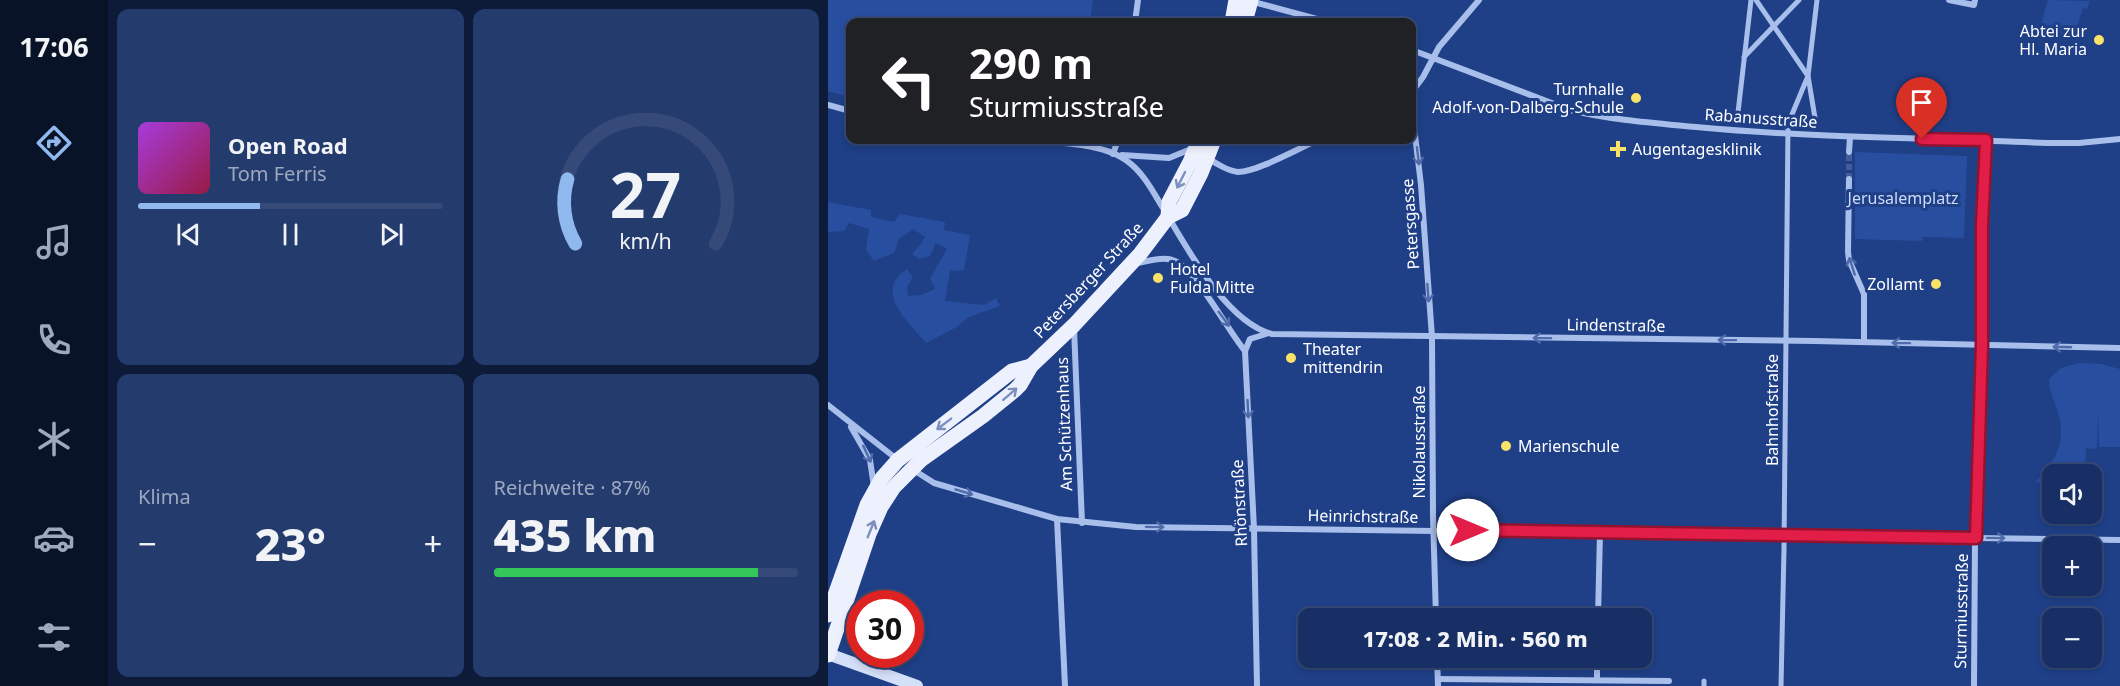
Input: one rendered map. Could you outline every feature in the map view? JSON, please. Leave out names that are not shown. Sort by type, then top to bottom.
[{"type":"main road","points":[[1233,18],[1236,0]]},
{"type":"main road","points":[[1246,18],[1250,0]]},
{"type":"main road","points":[[1168,217],[1169,202],[1197,144]]},
{"type":"main road","points":[[1168,217],[1182,210],[1213,144]]},
{"type":"main road","name":"Petersberger Straße","points":[[828,655],[874,520],[905,465],[1012,371],[1031,366],[1074,325],[1131,264],[1168,217]]},
{"type":"main road","name":"Petersberger Straße","points":[[828,615],[874,490],[889,469],[905,465]]},
{"type":"main road","points":[[828,655],[917,686]]},
{"type":"street","points":[[1136,18],[1138,0]]},
{"type":"street","points":[[1250,0],[1314,18]]},
{"type":"street","points":[[1416,87],[1439,46],[1479,0]]},
{"type":"street","points":[[1737,121],[1751,0]]},
{"type":"street","points":[[1756,0],[1808,76]]},
{"type":"street","points":[[1744,57],[1799,0]]},
{"type":"street","points":[[1816,124],[1808,76],[1817,0]]},
{"type":"street","points":[[1948,0],[1974,5],[1975,0]]},
{"type":"street","name":"Rabanusstraße","points":[[1416,52],[1570,110],[1596,116],[1721,129],[1850,137],[2079,143],[2120,139]]},
{"type":"street","name":"Bahnhofstraße","points":[[1781,686],[1785,535],[1788,124],[1808,76]]},
{"type":"street","points":[[828,105],[846,110]]},
{"type":"street","points":[[1849,152],[1850,137]]},
{"type":"street","name":"Sturmiusstraße","points":[[1974,686],[1982,344],[1982,224],[1986,140]]},
{"type":"street","name":"Petersgasse","points":[[1416,143],[1432,337]]},
{"type":"street","points":[[1060,144],[1096,148],[1113,154],[1169,158],[1182,154],[1194,144]]},
{"type":"street","points":[[1113,154],[1117,144]]},
{"type":"street","points":[[1208,157],[1216,164],[1238,172],[1254,168],[1309,144]]},
{"type":"street","name":"Lindenstraße","points":[[1113,154],[1126,160],[1135,168],[1230,307],[1249,324],[1268,333],[1287,336],[1864,342],[2120,348]]},
{"type":"street","points":[[1849,178],[1848,252],[1849,260],[1864,294],[1864,342]]},
{"type":"street","points":[[1131,264],[1169,259],[1180,264],[1193,278],[1245,351]]},
{"type":"street","name":"Am Schützenhaus","points":[[1074,325],[1082,523]]},
{"type":"street","points":[[1245,351],[1250,339],[1268,333]]},
{"type":"street","name":"Nikolausstraße","points":[[1432,337],[1436,608]]},
{"type":"street","name":"Rhönstraße","points":[[1245,351],[1254,528],[1257,686]]},
{"type":"street","name":"Heinrichstraße","points":[[828,405],[905,465],[934,483],[1057,519],[1082,523],[1136,527],[2120,540]]},
{"type":"street","name":"Heinrichstraße","points":[[848,422],[870,460],[874,490]]},
{"type":"street","points":[[1057,519],[1065,686]]},
{"type":"street","points":[[1598,608],[1600,532]]},
{"type":"street","points":[[1596,680],[1597,668]]},
{"type":"street","points":[[1438,682],[1669,681]]},
{"type":"green space","points":[[828,0],[1093,0],[1091,18],[846,18],[846,96],[828,91]]},
{"type":"green space","points":[[2048,0],[2090,1],[2087,9],[2083,8],[2076,29],[2080,31],[2077,38],[2040,27]]},
{"type":"green space","name":"Jerusalemplatz","points":[[1855,152],[1967,156],[1964,238],[1922,237],[1922,241],[1855,239]]},
{"type":"green space","points":[[828,202],[871,210],[871,217],[894,222],[900,214],[945,222],[944,230],[970,235],[964,270],[950,271],[945,301],[984,305],[996,298],[1000,306],[969,317],[955,328],[926,343],[897,307],[893,297],[893,287],[897,278],[907,269],[913,277],[907,287],[908,296],[921,295],[935,289],[930,278],[947,249],[936,243],[930,256],[919,259],[912,254],[925,237],[913,229],[899,239],[894,253],[874,261],[866,250],[869,229],[849,223],[844,231],[828,232]]},
{"type":"green space","points":[[2079,363],[2101,364],[2120,369],[2120,447],[2099,447],[2098,410],[2097,449],[2086,448],[2085,464],[2051,464],[2059,448],[2061,429],[2049,379],[2061,368]]},
{"type":"green space","points":[[2042,474],[2042,483],[2035,482]]},
{"type":"tunnel","points":[[1849,152],[1849,179]]},
{"type":"place","name":"Abtei zur Hl. Maria","points":[[2099,40]]},
{"type":"place","name":"Turnhalle Adolf-von-Dalberg-Schule","points":[[1636,98]]},
{"type":"place","name":"Augentagesklinik","points":[[1618,149]]},
{"type":"place","name":"Hotel Fulda Mitte","points":[[1158,278]]},
{"type":"place","name":"Zollamt","points":[[1936,284]]},
{"type":"place","name":"Theater mittendrin","points":[[1291,358]]},
{"type":"place","name":"Marienschule","points":[[1506,446]]},
{"type":"route","points":[[1468,530],[1976,538],[1982,344],[1982,224],[1986,140],[1922,139]]}]
